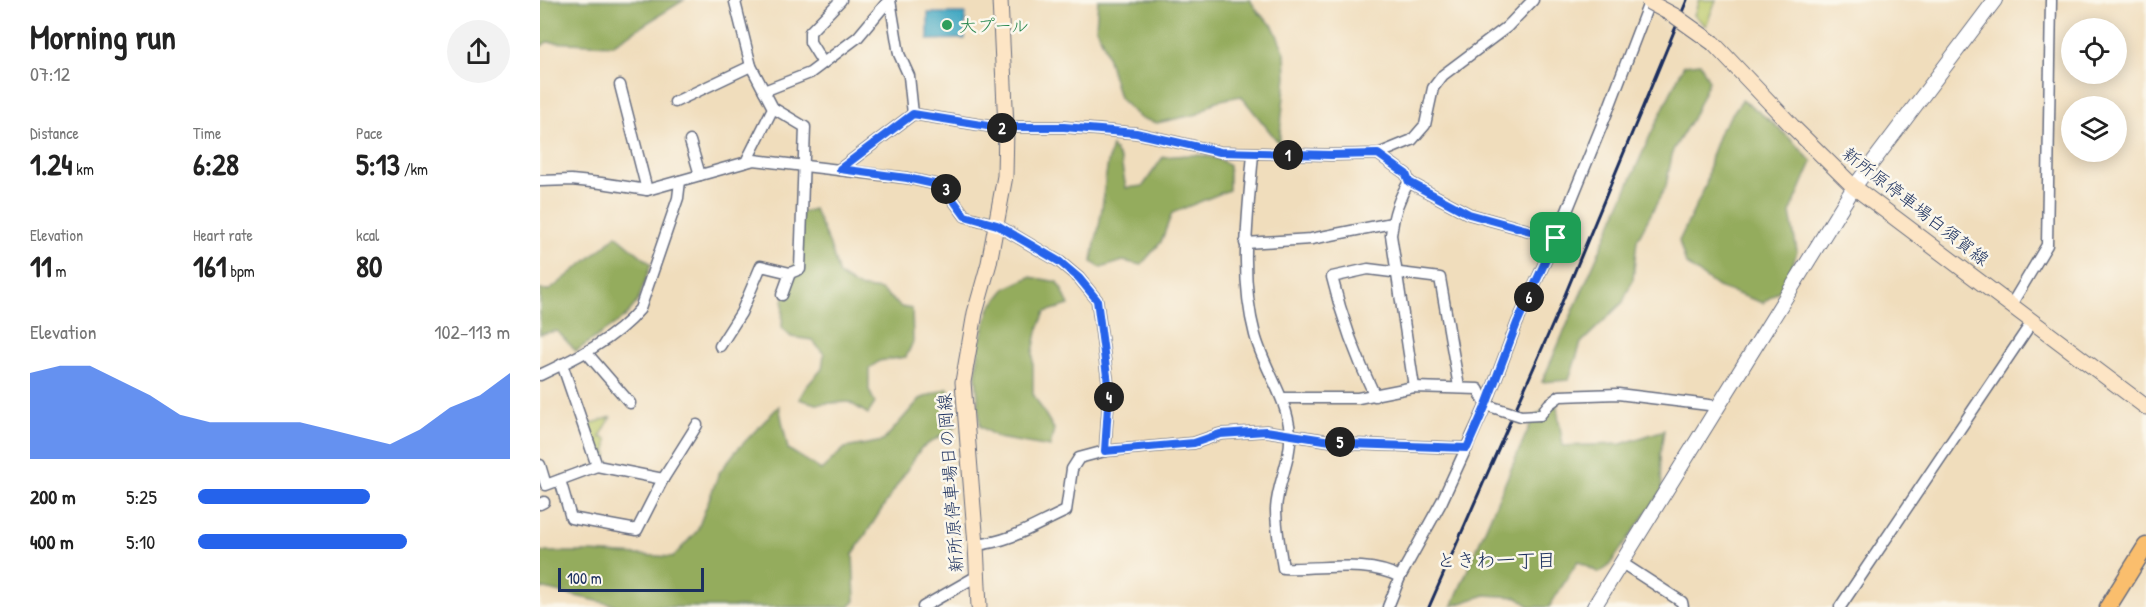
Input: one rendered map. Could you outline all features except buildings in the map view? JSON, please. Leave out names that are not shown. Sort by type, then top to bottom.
[{"type":"main road","name":"新所原停車場日の岡線","points":[[979,607],[963,382],[975,313],[997,225],[1005,176],[1006,128],[1000,0]]},
{"type":"main road","name":"新所原停車場白須賀線","points":[[1648,1],[1675,16],[1713,43],[1854,187],[2146,407]]},
{"type":"main road","points":[[2108,607],[2144,554]]},
{"type":"street","points":[[720,346],[741,313],[761,266],[790,273],[800,269],[805,127],[772,108],[751,66],[735,3],[737,0]]},
{"type":"street","points":[[823,63],[810,42],[810,32],[841,0]]},
{"type":"street","points":[[764,91],[810,73],[858,38],[890,0]]},
{"type":"street","points":[[890,0],[899,54],[909,76],[913,114]]},
{"type":"street","points":[[840,169],[913,114],[1006,128],[1064,127],[1136,133],[1220,152],[1378,154],[1412,140],[1425,125],[1433,88],[1443,75],[1508,27],[1533,0]]},
{"type":"street","points":[[1594,607],[1854,187],[1995,0]]},
{"type":"street","points":[[2011,305],[2047,245],[2051,0]]},
{"type":"street","points":[[1388,607],[1400,577],[1442,501],[1486,405],[1517,323],[1556,238],[1608,110],[1648,1]]},
{"type":"street","points":[[675,102],[751,66]]},
{"type":"street","points":[[620,85],[647,190]]},
{"type":"street","points":[[746,162],[772,108]]},
{"type":"street","points":[[690,141],[700,175]]},
{"type":"street","points":[[1253,154],[1245,243],[1250,316],[1262,360],[1282,398],[1290,435],[1276,508],[1283,568],[1364,567],[1388,570],[1400,577]]},
{"type":"street","points":[[1378,154],[1406,174],[1409,182],[1469,214],[1556,238]]},
{"type":"street","points":[[540,181],[571,180],[647,190],[754,160],[907,178],[943,186],[965,216],[997,225],[1060,262],[1079,278],[1097,300],[1109,391],[1105,451]]},
{"type":"street","points":[[540,375],[586,352],[633,318],[640,309],[678,198],[680,181]]},
{"type":"street","points":[[1409,182],[1404,189],[1392,223],[1391,235],[1414,387]]},
{"type":"street","points":[[1245,243],[1311,239],[1392,223]]},
{"type":"street","points":[[1375,396],[1355,355],[1340,312],[1332,277],[1368,269],[1440,278],[1459,387]]},
{"type":"street","points":[[782,295],[790,273]]},
{"type":"street","points":[[1840,607],[2032,322]]},
{"type":"street","points":[[586,352],[630,403]]},
{"type":"street","points":[[562,364],[597,466]]},
{"type":"street","points":[[1282,398],[1358,398],[1414,387],[1440,389],[1459,387],[1478,389],[1486,405],[1521,416],[1540,415],[1560,396],[1618,394],[1717,406]]},
{"type":"street","points":[[560,480],[572,518],[638,530],[663,479],[697,425]]},
{"type":"street","points":[[976,545],[1009,538],[1066,512],[1072,469],[1079,458],[1105,451],[1194,443],[1220,434],[1266,431],[1350,444],[1467,448]]},
{"type":"street","points":[[540,465],[546,485],[597,466],[663,479]]},
{"type":"street","points":[[1622,563],[1682,602],[1683,607]]},
{"type":"street","points":[[923,607],[977,576]]},
{"type":"green space","points":[[540,0],[684,0],[612,45],[547,42],[540,47]]},
{"type":"green space","points":[[1098,0],[1250,0],[1258,12],[1273,26],[1285,53],[1286,77],[1279,143],[1241,96],[1216,101],[1198,114],[1157,123],[1140,118],[1119,98],[1104,45],[1096,28]]},
{"type":"green space","points":[[1699,0],[1716,0],[1706,26],[1694,15]]},
{"type":"green space","points":[[1700,63],[1709,81],[1692,119],[1673,150],[1666,186],[1637,240],[1633,279],[1623,302],[1581,343],[1569,380],[1542,382],[1649,138],[1684,65]]},
{"type":"green space","points":[[1742,100],[1779,128],[1812,162],[1790,213],[1797,251],[1786,285],[1763,303],[1718,287],[1686,264],[1679,241],[1706,185],[1711,156],[1721,129]]},
{"type":"green space","points":[[1112,146],[1121,161],[1126,188],[1143,186],[1163,157],[1197,155],[1213,158],[1229,165],[1229,190],[1172,213],[1161,242],[1141,265],[1123,261],[1101,268],[1092,262]]},
{"type":"green space","points":[[814,209],[831,248],[839,275],[858,287],[881,290],[901,307],[912,309],[913,342],[906,357],[879,361],[869,369],[869,390],[875,403],[868,414],[849,402],[816,404],[799,399],[822,369],[824,354],[812,340],[791,337],[782,328],[783,301],[795,262],[801,213]]},
{"type":"green space","points":[[616,235],[651,264],[638,301],[625,317],[576,351],[557,331],[540,334],[540,290],[550,290]]},
{"type":"green space","points":[[1030,277],[1058,282],[1069,305],[1045,312],[1037,332],[1033,352],[1033,394],[1054,429],[1050,447],[998,438],[980,426],[976,374],[980,341],[990,308],[1006,288]]},
{"type":"green space","points":[[948,388],[956,427],[921,448],[853,554],[855,601],[849,607],[623,607],[540,588],[540,552],[589,552],[673,557],[697,531],[719,473],[735,452],[779,406],[788,449],[821,470],[845,448],[883,441],[920,399]]},
{"type":"green space","points":[[1556,400],[1563,446],[1621,444],[1664,430],[1660,456],[1662,491],[1608,567],[1599,573],[1578,561],[1549,607],[1531,607],[1516,597],[1485,595],[1452,606],[1533,418]]},
{"type":"green space","points":[[611,417],[600,437],[607,439],[607,458],[599,462],[587,425]]},
{"type":"water","name":"大プール","points":[[928,13],[965,13],[965,39],[928,40]]},
{"type":"railway","points":[[1429,607],[1555,319],[1687,0]]},
{"type":"place","name":"大プール","points":[[947,25]]},
{"type":"district","name":"ときわ一丁目","points":[[1496,559]]},
{"type":"route","points":[[913,114],[1006,129],[1006,127],[1064,127],[1136,133],[1220,152],[1378,154],[1406,174],[1409,182],[1469,214],[1556,238],[1508,344],[1486,405],[1467,448],[1350,444],[1266,431],[1220,434],[1194,443],[1105,451],[1109,391],[1097,300],[1079,278],[1060,262],[997,225],[965,216],[943,186],[907,178],[840,169],[913,114]]}]
